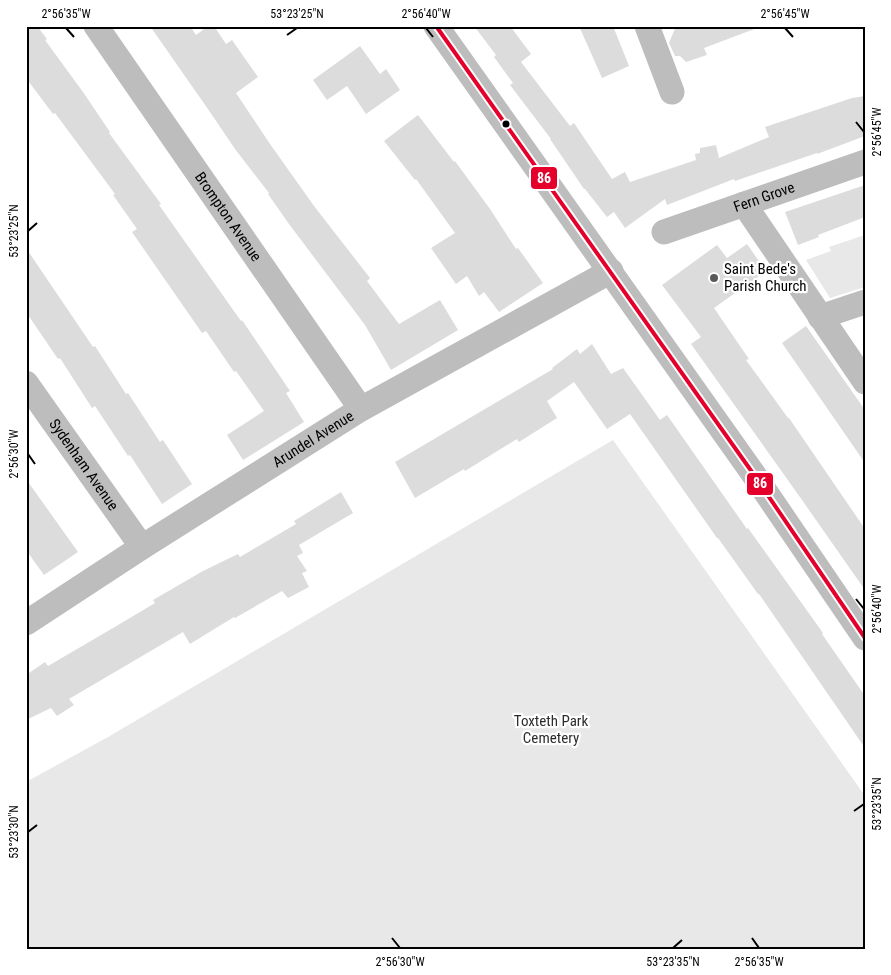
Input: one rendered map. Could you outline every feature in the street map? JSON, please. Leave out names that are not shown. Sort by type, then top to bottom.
[{"type":"street","name":"Brompton Avenue","points":[[96,26],[361,409]]},
{"type":"street","points":[[436,26],[752,472],[865,638]]},
{"type":"street","points":[[647,26],[672,92]]},
{"type":"street","name":"Fern Grove","points":[[664,232],[865,162]]},
{"type":"street","points":[[744,204],[865,382]]},
{"type":"street","name":"Arundel Avenue","points":[[26,623],[142,547],[361,409],[611,271]]},
{"type":"street","points":[[820,317],[865,302]]},
{"type":"street","name":"Sydenham Avenue","points":[[26,383],[142,547]]},
{"type":"green space","points":[[865,235],[865,287],[830,298],[806,260],[831,251],[829,247]]},
{"type":"green space","name":"Toxteth Park Cemetery","points":[[613,440],[865,796],[865,949],[26,949],[26,782],[108,737]]},
{"type":"building","points":[[26,26],[37,26],[47,39],[45,40],[83,92],[109,133],[161,204],[159,205],[242,320],[290,391],[286,393],[304,422],[243,460],[227,435],[264,411],[206,331],[202,333],[132,232],[137,229],[113,195],[115,194],[55,113],[53,114],[26,78]]},
{"type":"building","points":[[150,26],[190,26],[196,35],[208,26],[214,26],[226,44],[232,40],[258,77],[236,93],[314,206],[370,278],[367,281],[399,324],[440,300],[458,330],[391,370],[365,325],[235,149]]},
{"type":"building","points":[[474,26],[510,26],[531,54],[521,62],[570,126],[574,123],[612,179],[625,172],[630,182],[696,160],[695,154],[700,153],[700,148],[716,145],[719,158],[769,137],[765,127],[852,98],[865,96],[865,136],[735,181],[734,179],[667,205],[665,199],[625,228],[614,212],[607,217],[584,189],[551,139],[510,85],[513,83],[494,57],[496,55]]},
{"type":"building","points":[[579,26],[613,26],[629,66],[602,78]]},
{"type":"building","points":[[676,26],[757,26],[757,28],[704,48],[707,55],[686,62],[680,56],[675,56],[669,43]]},
{"type":"building","points":[[360,46],[380,74],[386,69],[400,90],[366,114],[347,86],[327,100],[313,80]]},
{"type":"building","points":[[418,115],[455,161],[516,249],[518,248],[543,283],[499,312],[484,292],[479,296],[467,276],[456,284],[431,248],[455,233],[416,179],[384,141]]},
{"type":"building","points":[[865,185],[865,217],[818,235],[819,237],[798,245],[785,212]]},
{"type":"building","points":[[747,244],[766,271],[714,308],[749,359],[746,360],[789,418],[865,529],[865,590],[691,344],[701,337],[662,285],[717,245],[727,258]]},
{"type":"building","points":[[26,248],[93,347],[95,346],[126,394],[128,393],[160,442],[163,440],[192,484],[162,504],[130,455],[128,456],[95,406],[92,408],[60,358],[58,359],[26,312]]},
{"type":"building","points":[[806,326],[865,410],[865,463],[782,343]]},
{"type":"building","points":[[592,344],[611,374],[623,368],[660,420],[667,415],[823,633],[865,696],[865,748],[759,594],[717,538],[630,414],[607,429],[574,382],[547,401],[557,418],[519,442],[517,439],[465,471],[464,469],[415,498],[395,462],[553,369],[577,349],[580,354]]},
{"type":"building","points":[[26,479],[78,552],[44,575],[26,550]]},
{"type":"building","points":[[341,492],[353,513],[299,545],[303,553],[297,556],[307,571],[302,573],[309,587],[288,598],[282,591],[190,644],[183,632],[69,699],[74,705],[57,716],[51,708],[26,720],[26,675],[45,662],[48,666],[113,628],[155,603],[153,600],[203,571],[238,554],[240,557],[296,524],[294,521]]},
{"type":"transit line","name":"86","points":[[436,26],[752,472],[865,638]]},
{"type":"place","name":"Saint Bede's Parish Church","points":[[714,278]]}]
